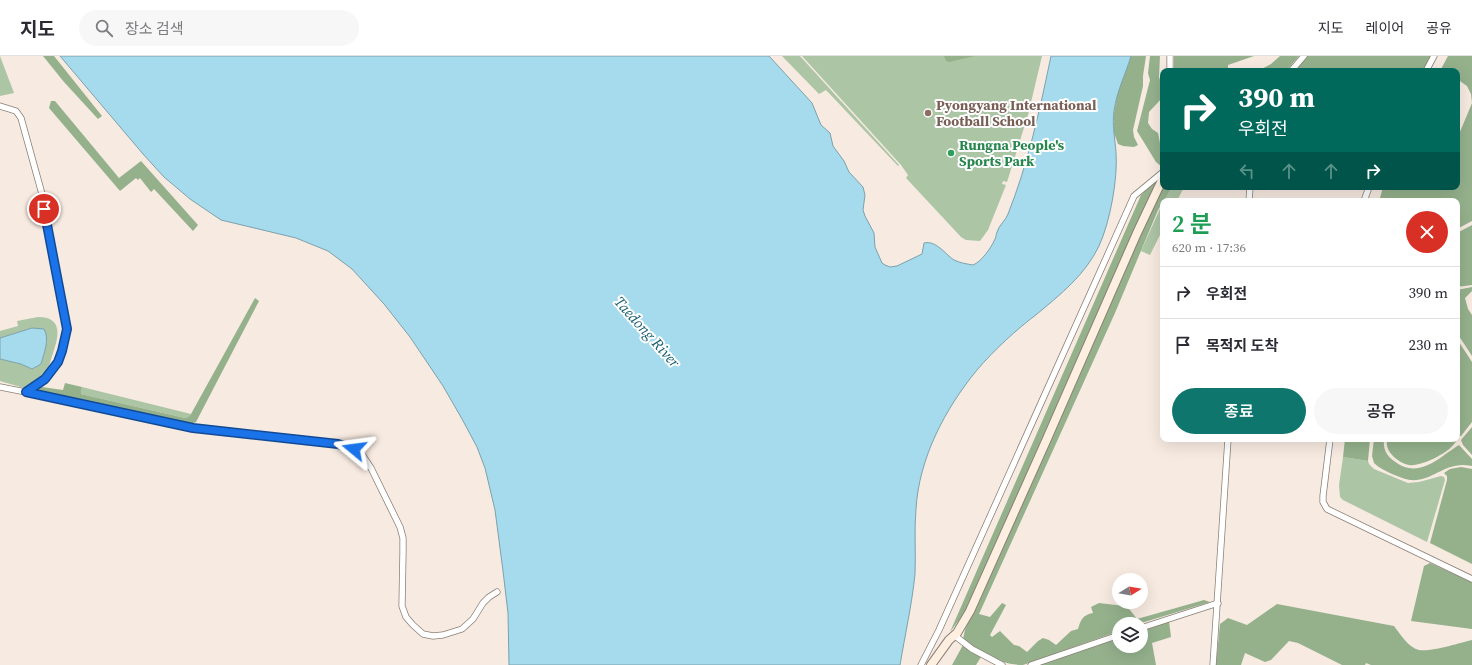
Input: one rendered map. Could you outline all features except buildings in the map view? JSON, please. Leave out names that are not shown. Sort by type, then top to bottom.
[{"type":"street","points":[[1170,56],[1170,68]]},
{"type":"street","points":[[1294,68],[1304,56]]},
{"type":"street","points":[[1428,68],[1434,56]]},
{"type":"street","points":[[0,106],[16,111],[22,118],[42,194],[67,329],[58,362],[45,379],[26,392]]},
{"type":"street","points":[[921,665],[939,630],[1134,196],[1160,174]]},
{"type":"street","points":[[931,665],[954,635],[973,604],[1137,233],[1160,184]]},
{"type":"street","points":[[0,387],[193,428],[338,444],[354,449],[361,453],[371,468],[400,527],[403,538],[402,606],[406,617],[413,625],[423,634],[433,636],[443,635],[462,629],[473,619],[489,597],[497,592]]},
{"type":"street","points":[[1213,665],[1228,442]]},
{"type":"street","points":[[1330,442],[1323,496],[1323,502],[1327,508],[1472,579]]},
{"type":"street","points":[[1148,626],[1218,603]]},
{"type":"street","points":[[954,635],[972,649],[1002,665]]},
{"type":"street","points":[[1032,665],[1112,637]]},
{"type":"green space","points":[[0,56],[14,93],[0,96]]},
{"type":"green space","points":[[43,56],[54,56],[102,116],[98,119],[64,82]]},
{"type":"green space","points":[[782,56],[800,56],[899,165],[898,166],[826,90],[819,94]]},
{"type":"green space","name":"Rungna People's Sports Park","points":[[802,56],[1042,56],[1028,115],[1007,182],[1003,181],[1002,184],[1006,185],[988,230],[980,241],[966,240],[961,237],[906,178],[908,175],[901,165]]},
{"type":"green space","points":[[944,56],[975,56],[949,62],[946,61]]},
{"type":"green space","points":[[1131,56],[1146,56],[1143,86],[1133,130],[1134,137],[1138,145],[1134,147],[1118,144],[1114,133],[1114,113],[1118,90]]},
{"type":"green space","points":[[1150,56],[1160,56],[1160,100],[1149,112],[1148,123],[1152,129],[1158,133],[1160,143],[1160,165],[1156,162],[1137,131],[1150,80],[1148,73]]},
{"type":"green space","points":[[1174,56],[1254,56],[1228,65],[1228,68],[1174,68]]},
{"type":"green space","points":[[1280,56],[1299,56],[1289,68],[1264,68]]},
{"type":"green space","points":[[1307,56],[1431,56],[1425,68],[1297,68]]},
{"type":"green space","points":[[1448,56],[1472,56],[1472,103],[1471,94],[1467,86],[1460,81],[1460,68],[1442,68]]},
{"type":"green space","points":[[51,101],[55,101],[119,178],[141,161],[198,225],[193,231],[154,189],[151,192],[140,178],[138,180],[136,178],[120,191],[49,108]]},
{"type":"green space","points":[[1472,103],[1472,221],[1460,227],[1460,198],[1380,198],[1382,190],[1460,190],[1460,132]]},
{"type":"green space","points":[[1156,181],[1158,182],[968,608],[950,632],[1141,195]]},
{"type":"green space","points":[[1161,190],[1170,190],[1165,198],[1160,198],[1160,207],[1115,313],[979,614],[990,617],[1002,603],[1006,605],[990,635],[992,637],[1000,631],[1014,645],[1019,646],[1027,652],[1043,638],[1056,645],[1071,631],[1078,629],[1083,618],[1093,613],[1091,607],[1099,603],[1112,605],[1112,609],[1128,609],[1135,617],[1112,617],[1112,633],[1023,665],[1006,663],[977,649],[963,639],[965,630],[1139,234]]},
{"type":"green space","points":[[1170,190],[1182,190],[1178,198],[1165,198]]},
{"type":"green space","points":[[1160,209],[1160,235],[1150,255],[1141,251]]},
{"type":"green space","points":[[1472,225],[1472,285],[1460,287],[1460,231]]},
{"type":"green space","points":[[1472,287],[1472,291],[1465,298],[1468,309],[1472,315],[1472,356],[1460,338],[1460,289]]},
{"type":"green space","points":[[255,298],[259,301],[196,422],[192,424],[38,391],[37,389],[42,387],[63,390],[65,383],[82,387],[81,394],[185,418],[188,417]]},
{"type":"green space","points":[[38,317],[52,320],[57,329],[57,340],[48,368],[34,382],[24,388],[0,381],[0,359],[21,364],[32,369],[41,364],[47,341],[32,328],[0,338],[0,331],[18,326],[17,321]]},
{"type":"green space","points":[[1460,344],[1472,362],[1472,422],[1461,436]]},
{"type":"green space","points":[[82,387],[191,414],[185,418],[81,394]]},
{"type":"green space","points":[[1472,427],[1472,455],[1463,445],[1461,440]]},
{"type":"green space","points":[[1345,442],[1370,442],[1368,461],[1343,457]]},
{"type":"green space","points":[[1374,442],[1384,442],[1387,454],[1394,461],[1403,466],[1420,468],[1436,461],[1459,445],[1472,459],[1472,466],[1454,466],[1426,478],[1410,480],[1385,471],[1374,463],[1372,456]]},
{"type":"green space","points":[[1387,442],[1455,442],[1448,450],[1435,458],[1421,464],[1414,465],[1400,462],[1391,454],[1387,446]]},
{"type":"green space","points":[[1343,457],[1368,461],[1374,469],[1408,483],[1419,482],[1441,476],[1444,477],[1445,480],[1427,542],[1343,500],[1340,497],[1339,485]]},
{"type":"green space","points":[[1461,467],[1472,469],[1472,564],[1430,543],[1447,480],[1447,476],[1444,473],[1450,469]]},
{"type":"green space","points":[[1430,563],[1472,582],[1472,629],[1411,621],[1424,566]]},
{"type":"green space","points":[[1204,600],[1210,602],[1148,621],[1148,617],[1144,617]]},
{"type":"green space","points":[[1277,604],[1394,626],[1408,644],[1419,650],[1438,649],[1472,640],[1472,665],[1371,665],[1366,663],[1365,665],[1342,665],[1298,643],[1289,641],[1271,660],[1265,662],[1245,653],[1241,665],[1216,665],[1220,624],[1228,618],[1247,625]]},
{"type":"green space","points":[[1169,621],[1171,637],[1152,643],[1156,665],[1037,665],[1112,639],[1112,653],[1148,653],[1148,628]]},
{"type":"green space","points":[[963,645],[981,657],[976,665],[952,665]]},
{"type":"water","name":"Taedong River","points":[[60,56],[769,56],[812,103],[821,125],[830,133],[833,146],[844,161],[849,172],[863,187],[865,195],[863,210],[874,233],[875,247],[882,263],[890,267],[897,266],[922,254],[924,243],[936,245],[954,260],[959,262],[973,265],[979,261],[993,244],[998,229],[1007,216],[1022,176],[1033,136],[1051,56],[1131,56],[1115,103],[1113,127],[1116,152],[1116,175],[1110,213],[1099,246],[1080,275],[1055,299],[1006,340],[977,370],[954,401],[944,418],[928,453],[918,490],[915,517],[915,574],[900,665],[509,665],[508,613],[503,571],[495,510],[485,468],[477,447],[462,419],[443,386],[410,337],[384,304],[352,269],[328,251],[296,238],[221,220],[190,199],[164,177],[143,154]]},
{"type":"water","points":[[32,328],[44,329],[46,333],[46,346],[41,364],[32,369],[21,364],[0,359],[0,338]]},
{"type":"place","name":"Pyongyang International Football School","points":[[928,113]]},
{"type":"place","name":"Rungna People's Sports Park","points":[[951,153]]},
{"type":"route","points":[[44,209],[67,329],[58,362],[45,379],[26,392],[193,428],[338,444],[354,449]]}]
